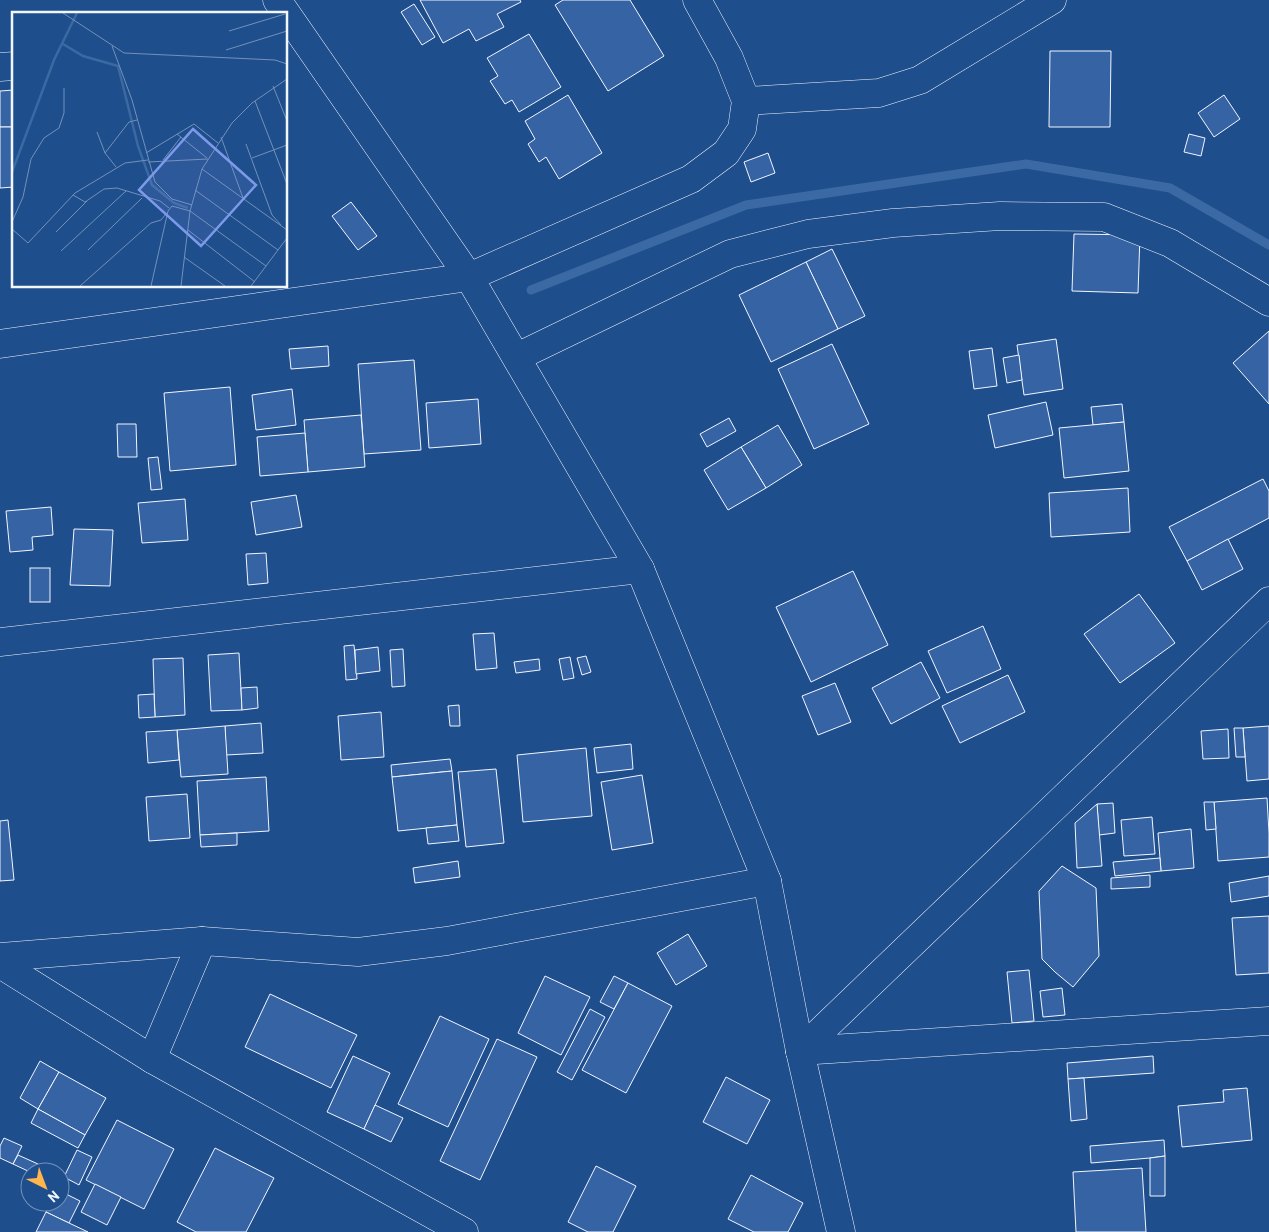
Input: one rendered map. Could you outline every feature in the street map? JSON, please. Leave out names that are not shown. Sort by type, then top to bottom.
[{"type":"street","points":[[277,0],[282,12]]},
{"type":"street","points":[[0,344],[469,277],[692,179],[726,153],[742,129],[746,101],[729,58],[697,0]]},
{"type":"street","points":[[719,0],[729,58]]},
{"type":"street","points":[[746,101],[878,93],[920,80],[1052,0]]},
{"type":"street","points":[[288,24],[297,44],[469,277],[640,569],[767,880],[800,1051],[841,1232]]},
{"type":"street","points":[[517,357],[730,254],[808,234],[893,223],[1000,216],[1104,217],[1170,243],[1269,302]]},
{"type":"street","points":[[0,642],[640,569]]},
{"type":"street","points":[[800,1051],[1269,601]]},
{"type":"street","points":[[0,957],[202,941],[358,952],[447,941],[767,880]]},
{"type":"street","points":[[152,1059],[202,941]]},
{"type":"street","points":[[0,964],[152,1059],[464,1232]]},
{"type":"street","points":[[800,1051],[1269,1021]]},
{"type":"building","points":[[420,0],[520,0],[521,2],[497,14],[504,27],[476,41],[469,29],[443,43]]},
{"type":"building","points":[[563,0],[630,0],[664,56],[608,91],[555,5]]},
{"type":"building","points":[[414,4],[435,37],[422,45],[401,12]]},
{"type":"building","points":[[529,34],[561,87],[519,112],[512,100],[505,104],[490,81],[498,76],[487,58]]},
{"type":"building","points":[[1050,51],[1111,51],[1110,127],[1049,127]]},
{"type":"building","points":[[12,90],[12,127],[0,127],[0,91]]},
{"type":"building","points":[[568,95],[602,153],[559,179],[546,157],[539,162],[528,144],[535,139],[525,121]]},
{"type":"building","points":[[1224,95],[1240,119],[1214,137],[1198,113]]},
{"type":"building","points":[[0,127],[12,127],[12,187],[0,188]]},
{"type":"building","points":[[1189,134],[1205,138],[1201,156],[1184,152]]},
{"type":"building","points":[[768,153],[775,173],[751,182],[744,162]]},
{"type":"building","points":[[351,202],[377,236],[358,250],[332,216]]},
{"type":"building","points":[[1074,234],[1140,235],[1138,293],[1072,291]]},
{"type":"building","points":[[832,249],[865,316],[838,329],[806,262]]},
{"type":"building","points":[[806,262],[838,329],[771,362],[739,295]]},
{"type":"building","points":[[1269,331],[1269,404],[1233,363]]},
{"type":"building","points":[[1056,339],[1063,389],[1024,395],[1017,345]]},
{"type":"building","points":[[832,344],[869,424],[814,449],[778,369]]},
{"type":"building","points":[[328,346],[329,366],[291,369],[289,349]]},
{"type":"building","points":[[992,348],[997,386],[974,389],[969,351]]},
{"type":"building","points":[[1019,355],[1022,380],[1007,383],[1003,358]]},
{"type":"building","points":[[414,360],[421,450],[364,454],[358,364]]},
{"type":"building","points":[[230,387],[236,465],[170,471],[164,393]]},
{"type":"building","points":[[292,389],[296,425],[256,430],[252,395]]},
{"type":"building","points":[[478,399],[481,444],[429,448],[426,403]]},
{"type":"building","points":[[1046,402],[1053,435],[995,448],[988,415]]},
{"type":"building","points":[[1122,404],[1124,422],[1093,425],[1091,407]]},
{"type":"building","points":[[361,415],[365,467],[308,472],[304,420]]},
{"type":"building","points":[[729,418],[736,431],[707,447],[700,434]]},
{"type":"building","points":[[1124,422],[1129,471],[1064,478],[1059,428]]},
{"type":"building","points":[[117,424],[136,424],[137,457],[118,457]]},
{"type":"building","points":[[778,425],[802,465],[766,488],[741,447]]},
{"type":"building","points":[[305,433],[308,472],[260,476],[257,437]]},
{"type":"building","points":[[741,447],[766,488],[728,510],[704,470]]},
{"type":"building","points":[[158,457],[162,489],[151,490],[148,458]]},
{"type":"building","points":[[1263,479],[1269,491],[1269,518],[1187,561],[1169,527]]},
{"type":"building","points":[[1128,488],[1130,532],[1051,537],[1049,493]]},
{"type":"building","points":[[296,495],[302,527],[256,535],[251,502]]},
{"type":"building","points":[[185,499],[188,540],[142,543],[138,503]]},
{"type":"building","points":[[51,507],[53,535],[32,537],[33,550],[10,552],[6,511]]},
{"type":"building","points":[[74,529],[113,530],[110,586],[70,585]]},
{"type":"building","points":[[1228,539],[1243,569],[1202,590],[1187,561]]},
{"type":"building","points":[[266,553],[268,583],[248,585],[246,554]]},
{"type":"building","points":[[30,568],[50,568],[50,602],[30,602]]},
{"type":"building","points":[[853,571],[888,645],[811,682],[776,607]]},
{"type":"building","points":[[1139,594],[1175,643],[1120,683],[1084,634]]},
{"type":"building","points":[[983,626],[1001,669],[947,693],[928,651]]},
{"type":"building","points":[[494,633],[497,668],[476,670],[473,634]]},
{"type":"building","points":[[354,645],[357,679],[346,680],[344,646]]},
{"type":"building","points":[[378,647],[380,671],[356,674],[355,650]]},
{"type":"building","points":[[403,649],[405,686],[392,687],[390,650]]},
{"type":"building","points":[[239,653],[242,710],[211,711],[208,655]]},
{"type":"building","points":[[586,656],[591,672],[582,675],[577,658]]},
{"type":"building","points":[[570,657],[574,678],[563,680],[559,659]]},
{"type":"building","points":[[183,658],[185,715],[155,717],[153,659]]},
{"type":"building","points":[[539,659],[540,670],[516,673],[514,662]]},
{"type":"building","points":[[921,662],[940,698],[891,724],[872,688]]},
{"type":"building","points":[[1008,675],[1025,712],[960,743],[942,706]]},
{"type":"building","points":[[835,683],[851,722],[818,735],[802,696]]},
{"type":"building","points":[[257,687],[258,708],[242,710],[241,688]]},
{"type":"building","points":[[154,694],[155,717],[139,718],[138,695]]},
{"type":"building","points":[[459,705],[460,726],[450,726],[448,706]]},
{"type":"building","points":[[381,712],[384,757],[341,760],[338,716]]},
{"type":"building","points":[[261,723],[263,753],[226,755],[225,726]]},
{"type":"building","points":[[225,726],[228,774],[181,777],[177,730]]},
{"type":"building","points":[[1269,726],[1269,779],[1247,781],[1243,728]]},
{"type":"building","points":[[1234,728],[1243,728],[1245,757],[1236,757]]},
{"type":"building","points":[[1228,729],[1229,758],[1203,759],[1201,731]]},
{"type":"building","points":[[177,730],[179,760],[148,763],[146,732]]},
{"type":"building","points":[[631,744],[633,769],[597,773],[594,748]]},
{"type":"building","points":[[586,748],[592,816],[523,822],[517,755]]},
{"type":"building","points":[[450,759],[452,771],[392,777],[391,765]]},
{"type":"building","points":[[496,769],[504,843],[466,847],[458,772]]},
{"type":"building","points":[[452,771],[457,825],[398,831],[392,777]]},
{"type":"building","points":[[642,775],[653,843],[612,850],[601,782]]},
{"type":"building","points":[[266,777],[269,831],[200,835],[197,781]]},
{"type":"building","points":[[187,794],[190,838],[149,841],[146,797]]},
{"type":"building","points":[[1267,798],[1269,857],[1218,861],[1214,802]]},
{"type":"building","points":[[1204,802],[1214,802],[1216,829],[1206,830]]},
{"type":"building","points":[[1113,803],[1115,833],[1099,835],[1097,804]]},
{"type":"building","points":[[1097,804],[1102,866],[1077,868],[1075,823]]},
{"type":"building","points":[[1152,817],[1155,854],[1124,856],[1121,820]]},
{"type":"building","points":[[8,820],[14,880],[0,881],[0,821]]},
{"type":"building","points":[[457,825],[459,841],[428,844],[426,828]]},
{"type":"building","points":[[1191,829],[1194,868],[1161,871],[1158,833]]},
{"type":"building","points":[[237,833],[237,845],[201,847],[200,835]]},
{"type":"building","points":[[1160,858],[1161,871],[1115,876],[1113,862]]},
{"type":"building","points":[[458,861],[460,877],[415,883],[413,868]]},
{"type":"building","points":[[1062,866],[1096,888],[1099,956],[1073,987],[1042,959],[1039,891]]},
{"type":"building","points":[[1150,875],[1150,887],[1111,889],[1111,878]]},
{"type":"building","points":[[1269,876],[1269,896],[1231,902],[1229,883]]},
{"type":"building","points":[[1269,916],[1269,973],[1236,975],[1232,918]]},
{"type":"building","points":[[688,934],[707,966],[676,985],[657,953]]},
{"type":"building","points":[[1029,970],[1034,1021],[1012,1023],[1007,972]]},
{"type":"building","points":[[545,976],[590,997],[561,1055],[518,1033]]},
{"type":"building","points":[[614,976],[628,983],[614,1009],[600,1002]]},
{"type":"building","points":[[628,983],[672,1006],[626,1093],[582,1070]]},
{"type":"building","points":[[1062,988],[1065,1015],[1043,1017],[1040,991]]},
{"type":"building","points":[[270,994],[357,1035],[331,1088],[245,1047]]},
{"type":"building","points":[[590,1009],[605,1017],[572,1080],[557,1072]]},
{"type":"building","points":[[440,1016],[489,1039],[448,1127],[398,1104]]},
{"type":"building","points":[[497,1039],[537,1057],[480,1180],[440,1161]]},
{"type":"building","points":[[353,1056],[390,1073],[364,1129],[327,1112]]},
{"type":"building","points":[[1153,1056],[1154,1073],[1068,1079],[1067,1063]]},
{"type":"building","points":[[40,1061],[59,1072],[38,1109],[20,1098]]},
{"type":"building","points":[[59,1072],[106,1098],[85,1135],[38,1109]]},
{"type":"building","points":[[726,1077],[770,1100],[747,1144],[703,1122]]},
{"type":"building","points":[[1084,1078],[1087,1119],[1071,1121],[1068,1079]]},
{"type":"building","points":[[1247,1088],[1252,1140],[1182,1147],[1178,1106],[1224,1102],[1223,1090]]},
{"type":"building","points":[[375,1105],[403,1118],[391,1142],[364,1129]]},
{"type":"building","points":[[38,1109],[85,1135],[78,1148],[31,1123]]},
{"type":"building","points":[[117,1120],[174,1149],[144,1209],[86,1180]]},
{"type":"building","points":[[4,1138],[22,1146],[13,1164],[0,1158],[0,1146]]},
{"type":"building","points":[[1164,1140],[1165,1156],[1091,1163],[1090,1146]]},
{"type":"building","points":[[215,1148],[274,1178],[246,1232],[196,1232],[177,1222]]},
{"type":"building","points":[[77,1150],[92,1157],[79,1185],[70,1180],[70,1165]]},
{"type":"building","points":[[18,1155],[34,1162],[20,1162],[20,1167],[13,1164]]},
{"type":"building","points":[[1165,1156],[1165,1196],[1150,1196],[1150,1158]]},
{"type":"building","points":[[596,1166],[636,1186],[613,1232],[588,1232],[568,1222]]},
{"type":"building","points":[[1142,1168],[1146,1232],[1076,1232],[1073,1172]]},
{"type":"building","points":[[751,1175],[803,1203],[788,1232],[754,1232],[728,1219]]},
{"type":"building","points":[[95,1184],[121,1197],[107,1225],[81,1212]]},
{"type":"building","points":[[70,1196],[80,1201],[69,1223],[46,1212],[70,1212]]},
{"type":"building","points":[[46,1212],[88,1232],[36,1232]]},
{"type":"waterway","points":[[531,290],[746,205],[1026,164],[1170,188],[1269,245]]}]
